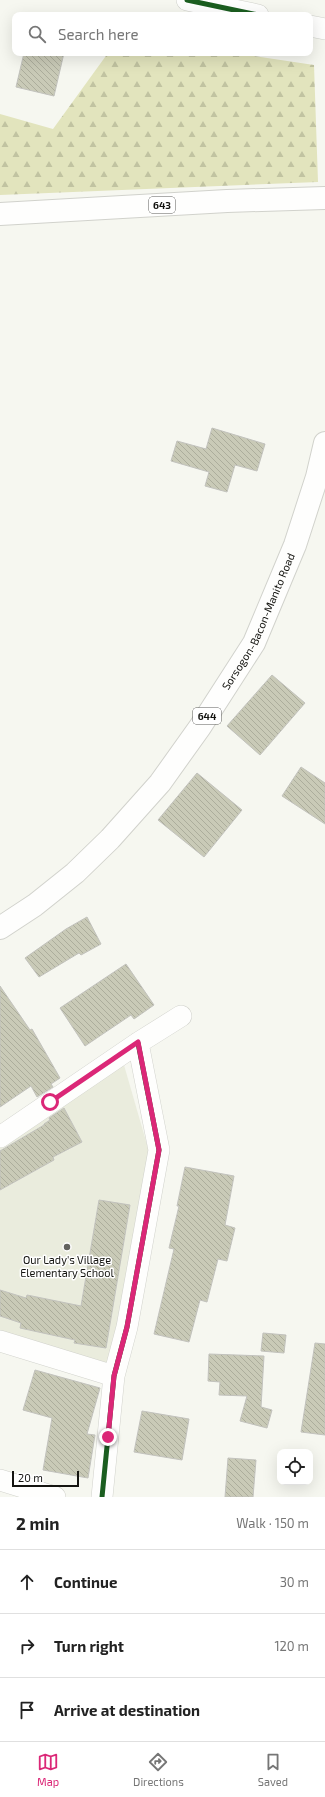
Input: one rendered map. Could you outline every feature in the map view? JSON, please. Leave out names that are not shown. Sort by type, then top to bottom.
[{"type":"main road","name":"643","points":[[0,214],[227,201],[325,198]]},
{"type":"main road","name":"Sorsogon-Bacon-Manito Road","points":[[0,928],[35,905],[74,873],[110,840],[160,783],[200,727],[254,643],[294,545],[317,477],[325,443]]},
{"type":"street","points":[[187,0],[244,12]]},
{"type":"street","points":[[313,27],[325,29]]},
{"type":"street","points":[[0,1136],[138,1042],[181,1016]]},
{"type":"street","points":[[102,1497],[114,1376],[127,1327],[159,1150],[138,1042]]},
{"type":"street","points":[[0,1341],[114,1376]]},
{"type":"street","points":[[0,1480],[55,1497]]},
{"type":"shaded area","name":"Our Lady's Village Elementary School","points":[[124,1065],[152,1162],[110,1364],[0,1331],[0,1148]]},
{"type":"green space","points":[[106,56],[255,56],[314,65],[318,182],[0,195],[0,114],[53,129]]},
{"type":"building","points":[[23,56],[63,56],[54,96],[16,87]]},
{"type":"building","points":[[212,428],[265,444],[257,471],[235,465],[227,492],[205,486],[209,472],[171,461],[177,441],[206,449]]},
{"type":"building","points":[[272,675],[305,703],[260,755],[227,726]]},
{"type":"building","points":[[301,767],[325,783],[325,824],[282,796]]},
{"type":"building","points":[[197,773],[242,810],[204,857],[158,820]]},
{"type":"building","points":[[87,917],[101,944],[81,955],[79,953],[39,977],[25,958],[66,929]]},
{"type":"building","points":[[126,964],[154,1005],[134,1019],[131,1015],[85,1046],[60,1008]]},
{"type":"building","points":[[0,986],[30,1030],[32,1029],[60,1078],[51,1084],[53,1087],[37,1097],[31,1086],[0,1107]]},
{"type":"building","points":[[64,1108],[82,1142],[53,1157],[54,1160],[0,1190],[0,1151],[44,1125],[50,1120],[49,1118]]},
{"type":"building","points":[[185,1167],[234,1176],[225,1225],[235,1228],[227,1261],[218,1259],[207,1302],[200,1300],[189,1342],[154,1334],[174,1249],[169,1248],[179,1206],[177,1206]]},
{"type":"building","points":[[99,1200],[130,1205],[106,1348],[74,1343],[75,1340],[20,1328],[21,1323],[0,1316],[0,1290],[26,1298],[27,1295],[81,1306]]},
{"type":"building","points":[[263,1333],[286,1335],[284,1353],[261,1351]]},
{"type":"building","points":[[315,1343],[325,1344],[325,1435],[301,1432]]},
{"type":"building","points":[[209,1354],[264,1356],[261,1407],[272,1410],[267,1428],[240,1421],[247,1396],[219,1395],[220,1382],[208,1381]]},
{"type":"building","points":[[35,1370],[100,1388],[87,1434],[95,1435],[88,1478],[43,1470],[52,1418],[23,1410]]},
{"type":"building","points":[[142,1411],[189,1419],[182,1460],[134,1452]]},
{"type":"building","points":[[228,1458],[256,1460],[253,1497],[225,1497]]},
{"type":"cycle path","points":[[187,0],[244,12]]},
{"type":"cycle path","points":[[102,1497],[114,1376],[127,1327],[159,1150],[138,1043]]},
{"type":"place","name":"Our Lady's Village Elementary School","points":[[67,1247]]},
{"type":"route","points":[[50,1102],[138,1042],[159,1150],[127,1327],[114,1376],[108,1437]]}]
